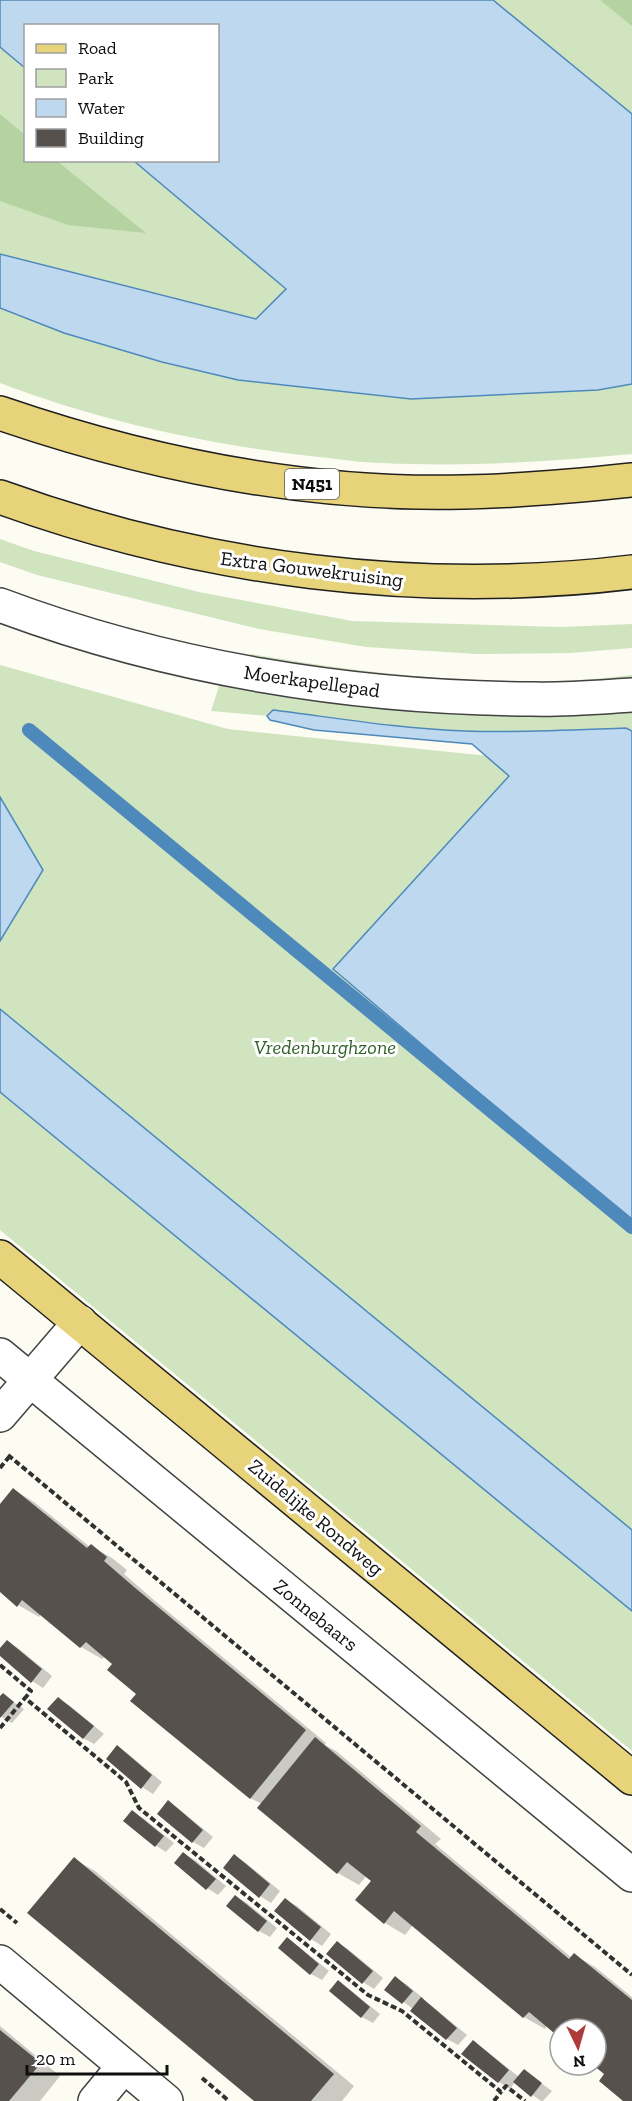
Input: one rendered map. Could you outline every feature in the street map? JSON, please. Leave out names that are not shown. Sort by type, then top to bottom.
[{"type":"main road","name":"N451","points":[[0,413],[130,452],[211,470],[296,483],[380,490],[462,492],[551,488],[632,480]]},
{"type":"main road","name":"Extra Gouwekruising","points":[[0,497],[77,523],[159,545],[240,561],[320,573],[460,583],[566,579],[632,572]]},
{"type":"main road","name":"Zuidelijke Rondweg","points":[[0,1257],[632,1779]]},
{"type":"street","name":"Moerkapellepad","points":[[0,605],[34,618],[110,640],[228,669],[310,682],[411,695],[477,698],[534,699],[632,695]]},
{"type":"street","points":[[0,1415],[80,1322]]},
{"type":"street","name":"Zonnebaars","points":[[0,1355],[632,1875]]},
{"type":"street","points":[[0,1962],[166,2101]]},
{"type":"street","points":[[95,2101],[124,2066]]},
{"type":"path","points":[[5,1453],[632,1975]]},
{"type":"path","points":[[0,1665],[31,1691],[0,1728]]},
{"type":"path","points":[[25,1698],[126,1782],[139,1808],[368,1995],[402,2011],[501,2092]]},
{"type":"path","points":[[494,2101],[506,2086],[525,2101]]},
{"type":"green space","points":[[0,0],[632,0],[632,454],[476,464],[350,461],[198,439],[117,420],[0,383]]},
{"type":"green space","points":[[600,0],[632,0],[632,26]]},
{"type":"green space","points":[[0,114],[24,134],[24,162],[58,162],[146,233],[68,225],[0,201]]},
{"type":"green space","points":[[0,539],[34,551],[199,592],[352,621],[562,627],[632,624],[632,648],[571,653],[477,654],[366,647],[259,629],[37,575],[0,562]]},
{"type":"green space","points":[[251,654],[393,674],[441,678],[537,681],[585,680],[632,675],[632,684],[474,687],[251,660]]},
{"type":"green space","name":"Vredenburghzone","points":[[0,665],[228,729],[632,771],[632,1751],[0,1230]]},
{"type":"green space","points":[[220,683],[632,708],[632,731],[625,728],[525,731],[441,730],[273,710],[267,716],[211,711]]},
{"type":"water","points":[[0,0],[493,0],[632,114],[632,384],[598,390],[411,399],[238,380],[162,362],[64,333],[0,308],[0,254],[256,319],[286,289],[135,162],[219,162],[219,24],[24,24],[24,67],[0,47]]},
{"type":"water","points":[[273,710],[441,730],[485,732],[626,728],[632,731],[632,1223],[333,969],[509,776],[472,744],[314,730],[270,720],[267,716]]},
{"type":"water","points":[[0,797],[43,870],[0,941]]},
{"type":"water","points":[[0,1009],[632,1530],[632,1611],[0,1092]]},
{"type":"building","points":[[13,1488],[87,1548],[91,1544],[107,1557],[104,1561],[306,1730],[250,1799],[130,1701],[136,1694],[107,1670],[112,1664],[86,1642],[80,1648],[22,1600],[17,1607],[0,1592],[0,1504]]},
{"type":"building","points":[[7,1640],[42,1669],[31,1683],[0,1656],[0,1648]]},
{"type":"building","points":[[3,1693],[14,1702],[0,1718],[0,1696]]},
{"type":"building","points":[[58,1697],[94,1726],[83,1739],[47,1709]]},
{"type":"building","points":[[315,1737],[421,1826],[416,1832],[569,1959],[574,1953],[632,2000],[632,2101],[623,2101],[599,2081],[602,2077],[608,2077],[608,2017],[548,2017],[548,2028],[529,2012],[523,2018],[394,1911],[384,1924],[355,1900],[371,1881],[347,1862],[337,1874],[257,1808]]},
{"type":"building","points":[[117,1745],[152,1775],[141,1789],[106,1759]]},
{"type":"building","points":[[168,1800],[203,1830],[192,1843],[157,1814]]},
{"type":"building","points":[[132,1810],[164,1836],[155,1847],[123,1821]]},
{"type":"building","points":[[183,1852],[216,1879],[206,1890],[174,1863]]},
{"type":"building","points":[[234,1854],[270,1884],[259,1898],[223,1868]]},
{"type":"building","points":[[74,1857],[334,2074],[311,2101],[254,2101],[27,1913]]},
{"type":"building","points":[[235,1895],[267,1921],[258,1932],[226,1906]]},
{"type":"building","points":[[285,1898],[321,1927],[310,1941],[274,1911]]},
{"type":"building","points":[[287,1937],[319,1964],[310,1975],[278,1948]]},
{"type":"building","points":[[337,1941],[373,1971],[362,1984],[326,1954]]},
{"type":"building","points":[[395,1976],[413,1991],[402,2004],[384,1990]]},
{"type":"building","points":[[338,1980],[370,2007],[361,2018],[329,1991]]},
{"type":"building","points":[[421,1997],[457,2028],[446,2040],[410,2011]]},
{"type":"building","points":[[0,2030],[41,2063],[9,2101],[0,2101]]},
{"type":"building","points":[[473,2040],[509,2070],[498,2083],[461,2054]]},
{"type":"building","points":[[524,2069],[542,2083],[531,2097],[513,2082]]},
{"type":"waterway","points":[[29,730],[632,1227]]}]
